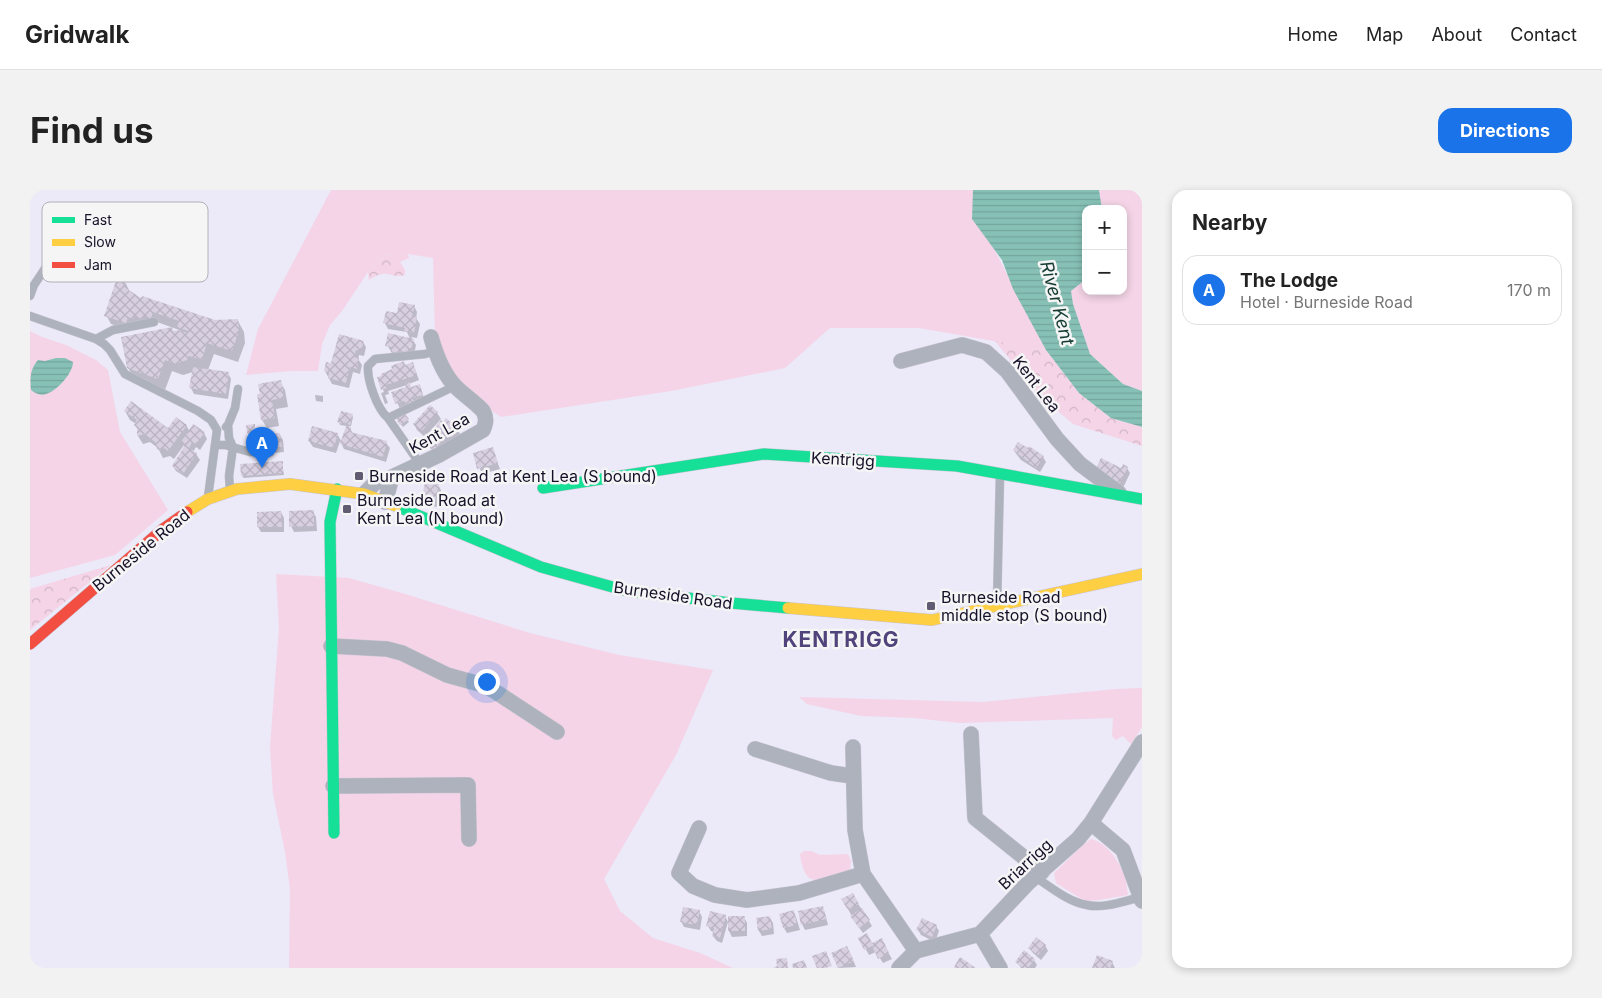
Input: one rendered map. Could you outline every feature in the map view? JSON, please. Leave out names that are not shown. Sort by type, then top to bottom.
[{"type":"street","name":"Kent Lea","points":[[364,494],[375,483],[439,455],[483,430],[486,423],[484,411],[455,386],[443,368],[433,344]]},
{"type":"street","name":"Kent Lea","points":[[901,361],[962,345],[986,352],[1008,371],[1057,439],[1080,464],[1124,496]]},
{"type":"street","name":"Kentrigg","points":[[543,488],[764,454],[957,466],[1142,500]]},
{"type":"street","points":[[385,502],[392,477]]},
{"type":"street","name":"Burneside Road","points":[[30,644],[182,514],[208,499],[237,489],[290,484],[364,494],[541,567],[627,591],[731,603],[932,620],[1142,574]]},
{"type":"street","points":[[334,833],[330,522],[337,489]]},
{"type":"street","points":[[331,646],[387,649],[402,654],[447,675],[482,685],[496,692],[557,732]]},
{"type":"street","points":[[971,734],[975,818],[1039,874]]},
{"type":"street","name":"Briarrigg","points":[[980,934],[1028,883],[1078,838],[1091,823],[1142,742]]},
{"type":"street","points":[[853,747],[854,830],[863,874],[916,951]]},
{"type":"street","points":[[755,749],[831,774],[852,776]]},
{"type":"street","points":[[333,786],[468,785],[469,839]]},
{"type":"street","points":[[1091,823],[1122,850],[1141,899]]},
{"type":"street","points":[[699,828],[679,873],[693,886],[715,895],[747,900],[799,894],[863,874]]},
{"type":"street","points":[[898,968],[916,951],[980,934],[1000,968]]},
{"type":"lane","points":[[30,296],[34,285],[42,273]]},
{"type":"lane","points":[[30,316],[96,339],[110,350],[125,374],[198,411],[211,420],[217,430],[208,499]]},
{"type":"lane","points":[[96,339],[113,330],[154,322]]},
{"type":"lane","points":[[420,464],[388,418],[382,413],[369,377],[368,366],[375,359],[425,354],[433,344]]},
{"type":"lane","points":[[388,418],[455,386]]},
{"type":"lane","points":[[231,491],[229,476],[233,448],[229,438],[228,425],[235,408],[238,389]]},
{"type":"lane","points":[[217,430],[228,425]]},
{"type":"lane","points":[[216,445],[250,452],[270,452]]},
{"type":"lane","points":[[996,606],[1000,474]]},
{"type":"lane","points":[[1039,874],[1071,899],[1086,905],[1104,906],[1141,899]]},
{"type":"green space","points":[[331,190],[975,190],[995,251],[1046,350],[919,328],[830,328],[785,368],[671,391],[501,417],[452,377],[435,335],[433,258],[408,254],[384,256],[368,272],[342,311],[330,325],[322,344],[318,371],[246,375],[258,329]]},
{"type":"green space","points":[[1099,190],[1142,190],[1142,391],[1123,384],[1090,354],[1073,304],[1071,291],[1082,282],[1082,295],[1127,295],[1127,205],[1101,205]]},
{"type":"green space","points":[[408,254],[409,258],[400,262],[405,270],[405,275],[381,274],[369,280],[368,272],[384,256]]},
{"type":"green space","points":[[30,331],[66,345],[96,360],[108,370],[120,432],[168,510],[115,555],[30,578]]},
{"type":"green space","points":[[995,341],[1046,350],[1079,393],[1111,418],[1142,427],[1142,446],[1073,424],[1038,394]]},
{"type":"green space","points":[[111,565],[30,630],[30,589]]},
{"type":"green space","points":[[276,574],[349,578],[530,633],[619,655],[713,670],[676,755],[604,879],[620,911],[653,938],[700,953],[733,968],[289,968],[290,889],[285,852],[273,794],[270,747],[279,627]]},
{"type":"green space","points":[[1142,688],[1142,727],[1131,744],[1123,736],[1116,740],[1112,736],[1113,718],[960,723],[914,718],[861,716],[807,704],[799,697],[983,702]]},
{"type":"green space","points":[[1091,839],[1106,847],[1117,861],[1125,877],[1128,895],[1085,901],[1056,883],[1054,873]]},
{"type":"green space","points":[[804,851],[811,851],[820,855],[848,854],[851,861],[850,870],[822,880],[812,879],[806,875],[802,863],[800,854]]},
{"type":"water","name":"River Kent","points":[[973,190],[1099,190],[1101,205],[1082,205],[1082,282],[1071,291],[1073,304],[1090,354],[1123,384],[1142,391],[1142,427],[1111,418],[1079,393],[1046,350],[1013,289],[1002,260],[972,219]]},
{"type":"water","points":[[65,358],[73,362],[64,381],[44,395],[31,390],[31,374],[38,360],[45,361]]},
{"type":"building","points":[[116,282],[126,282],[124,287],[141,298],[142,296],[215,320],[238,319],[239,331],[232,351],[207,343],[202,360],[189,356],[187,360],[175,364],[165,360],[158,379],[127,368],[121,337],[172,327],[173,331],[179,330],[187,333],[188,331],[177,327],[179,321],[153,312],[151,318],[144,316],[142,319],[134,316],[133,319],[128,317],[126,323],[104,316]]},
{"type":"building","points":[[399,302],[415,305],[412,316],[417,317],[414,333],[404,331],[405,328],[383,323],[386,311],[397,313]]},
{"type":"building","points":[[388,333],[414,339],[411,350],[408,349],[407,354],[391,352],[392,347],[385,346]]},
{"type":"building","points":[[339,334],[364,341],[361,351],[356,350],[354,357],[359,358],[357,369],[350,367],[346,383],[328,378],[329,373],[324,371],[326,362],[331,363]]},
{"type":"building","points":[[404,361],[405,365],[413,362],[417,375],[386,385],[387,388],[381,390],[377,377],[392,369],[391,366]]},
{"type":"building","points":[[193,367],[229,372],[226,394],[189,388]]},
{"type":"building","points":[[281,380],[284,398],[272,400],[275,418],[261,420],[257,394],[260,394],[258,384]]},
{"type":"building","points":[[409,381],[411,387],[420,384],[423,395],[412,398],[414,402],[406,405],[405,401],[395,404],[391,392],[406,387],[405,383]]},
{"type":"building","points":[[131,401],[168,428],[176,417],[187,425],[168,451],[164,448],[157,450],[156,443],[145,434],[137,436],[137,428],[134,425],[137,420],[124,411]]},
{"type":"building","points":[[430,405],[438,412],[421,432],[413,424]]},
{"type":"building","points":[[341,411],[353,414],[350,425],[345,423],[347,415],[344,424],[337,422]]},
{"type":"building","points":[[404,413],[409,419],[400,425],[396,418]]},
{"type":"building","points":[[446,418],[459,430],[452,438],[448,434],[434,450],[425,442],[438,428],[436,426],[441,420],[443,422]]},
{"type":"building","points":[[193,424],[205,432],[196,445],[192,442],[189,448],[197,453],[183,474],[172,466],[185,445],[181,442]]},
{"type":"building","points":[[255,424],[255,432],[247,433],[246,425]]},
{"type":"building","points":[[312,426],[338,433],[334,448],[308,441]]},
{"type":"building","points":[[346,426],[351,427],[350,432],[387,441],[383,457],[340,444]]},
{"type":"building","points":[[280,433],[282,447],[270,448],[269,442],[256,443],[256,436]]},
{"type":"building","points":[[1018,442],[1028,448],[1029,446],[1044,456],[1036,468],[1013,450]]},
{"type":"building","points":[[493,447],[498,463],[477,469],[473,453]]},
{"type":"building","points":[[1101,458],[1121,468],[1123,464],[1128,467],[1120,483],[1095,470]]},
{"type":"building","points":[[283,461],[283,473],[241,476],[240,464]]},
{"type":"building","points":[[425,481],[439,484],[435,502],[422,500]]},
{"type":"building","points":[[314,510],[314,526],[289,527],[289,511]]},
{"type":"building","points":[[281,511],[282,527],[257,527],[257,512]]},
{"type":"building","points":[[853,893],[859,904],[848,910],[841,899]]},
{"type":"building","points":[[823,906],[826,919],[801,925],[798,911]]},
{"type":"building","points":[[683,907],[700,910],[697,925],[680,922]]},
{"type":"building","points":[[862,908],[870,920],[859,928],[850,916]]},
{"type":"building","points":[[794,910],[797,925],[783,928],[779,914]]},
{"type":"building","points":[[710,911],[726,915],[720,938],[712,936],[714,928],[706,926]]},
{"type":"building","points":[[728,916],[745,916],[745,931],[728,931]]},
{"type":"building","points":[[770,916],[772,929],[758,931],[756,918]]},
{"type":"building","points":[[922,918],[937,925],[932,937],[916,930]]},
{"type":"building","points":[[867,933],[872,943],[882,938],[889,953],[878,959],[872,946],[864,950],[858,938]]},
{"type":"building","points":[[1036,937],[1046,945],[1038,955],[1028,948]]},
{"type":"building","points":[[847,946],[854,961],[838,968],[831,953]]},
{"type":"building","points":[[1024,950],[1035,959],[1028,968],[1023,968],[1015,962]]},
{"type":"building","points":[[826,951],[832,966],[817,968],[812,956]]},
{"type":"building","points":[[1097,955],[1113,961],[1110,968],[1092,968]]},
{"type":"building","points":[[960,957],[976,968],[955,968]]},
{"type":"building","points":[[787,958],[788,968],[773,968],[777,966],[776,959]]},
{"type":"building","points":[[804,960],[807,968],[793,968],[792,964]]},
{"type":"traffic: fast","points":[[543,488],[764,454],[957,466],[1142,499]]},
{"type":"traffic: fast","points":[[334,833],[330,522],[337,489]]},
{"type":"traffic: fast","points":[[396,506],[541,567],[627,591],[788,608]]},
{"type":"traffic: slow","points":[[187,512],[208,499],[237,489],[290,484],[364,494],[396,506]]},
{"type":"traffic: slow","points":[[788,608],[932,620],[1142,574]]},
{"type":"traffic: jam","points":[[30,644],[163,529],[187,512]]},
{"type":"place","name":"The Lodge","points":[[262,468]]},
{"type":"place","name":"Burneside Road at Kent Lea (S bound)","points":[[359,476]]},
{"type":"place","name":"Burneside Road at Kent Lea (N bound)","points":[[347,509]]},
{"type":"place","name":"Burneside Road middle stop (S bound)","points":[[931,606]]},
{"type":"district","name":"KENTRIGG","points":[[841,640]]}]
